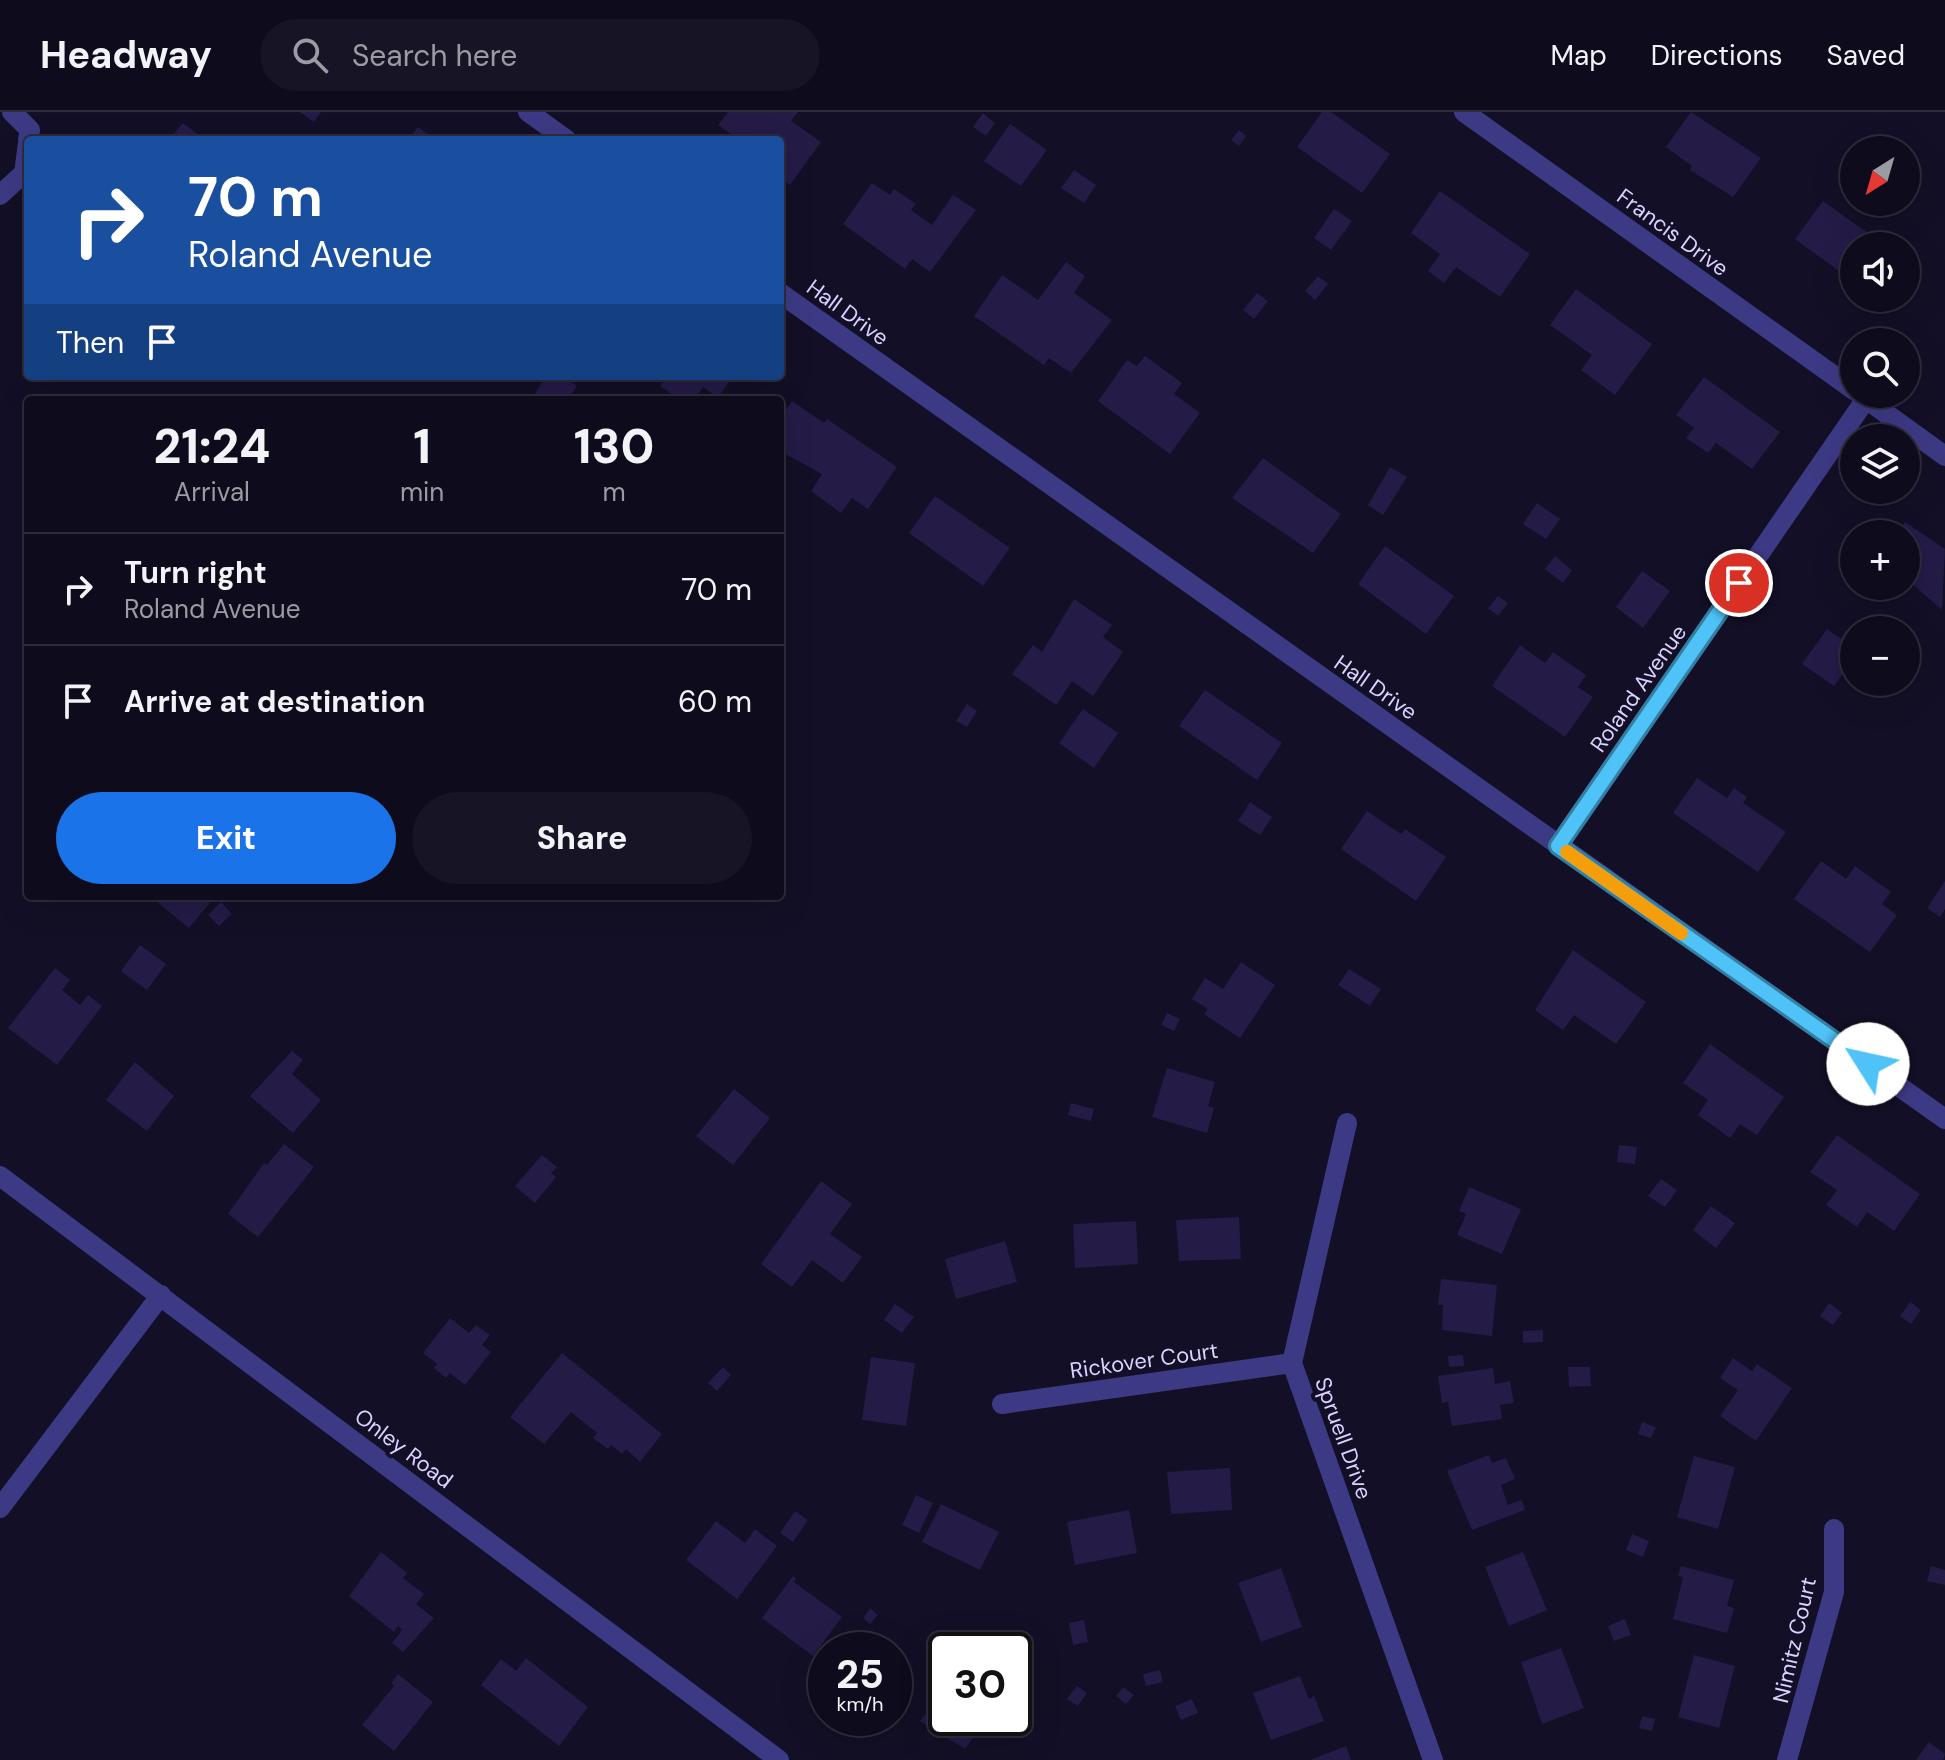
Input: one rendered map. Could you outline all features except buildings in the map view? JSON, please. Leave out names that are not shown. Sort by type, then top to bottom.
[{"type":"street","points":[[12,112],[30,130],[29,136]]},
{"type":"street","points":[[528,112],[561,136]]},
{"type":"street","name":"Francis Drive","points":[[1464,112],[1840,380]]},
{"type":"street","points":[[0,195],[24,173]]},
{"type":"street","name":"Hall Drive","points":[[784,296],[1945,1119]]},
{"type":"street","name":"Roland Avenue","points":[[1558,846],[1851,408]]},
{"type":"street","name":"Francis Drive","points":[[1879,408],[1945,456]]},
{"type":"street","name":"Spruell Drive","points":[[1347,1123],[1292,1363],[1433,1760]]},
{"type":"street","name":"Onley Road","points":[[0,1176],[779,1760]]},
{"type":"street","points":[[0,1508],[161,1295]]},
{"type":"street","name":"Rickover Court","points":[[1002,1404],[1292,1363]]},
{"type":"street","name":"Nimitz Court","points":[[1787,1760],[1834,1592],[1834,1529]]},
{"type":"slow traffic","points":[[1567,852],[1681,933]]},
{"type":"route","points":[[1739,583],[1558,846],[1868,1064]]}]
